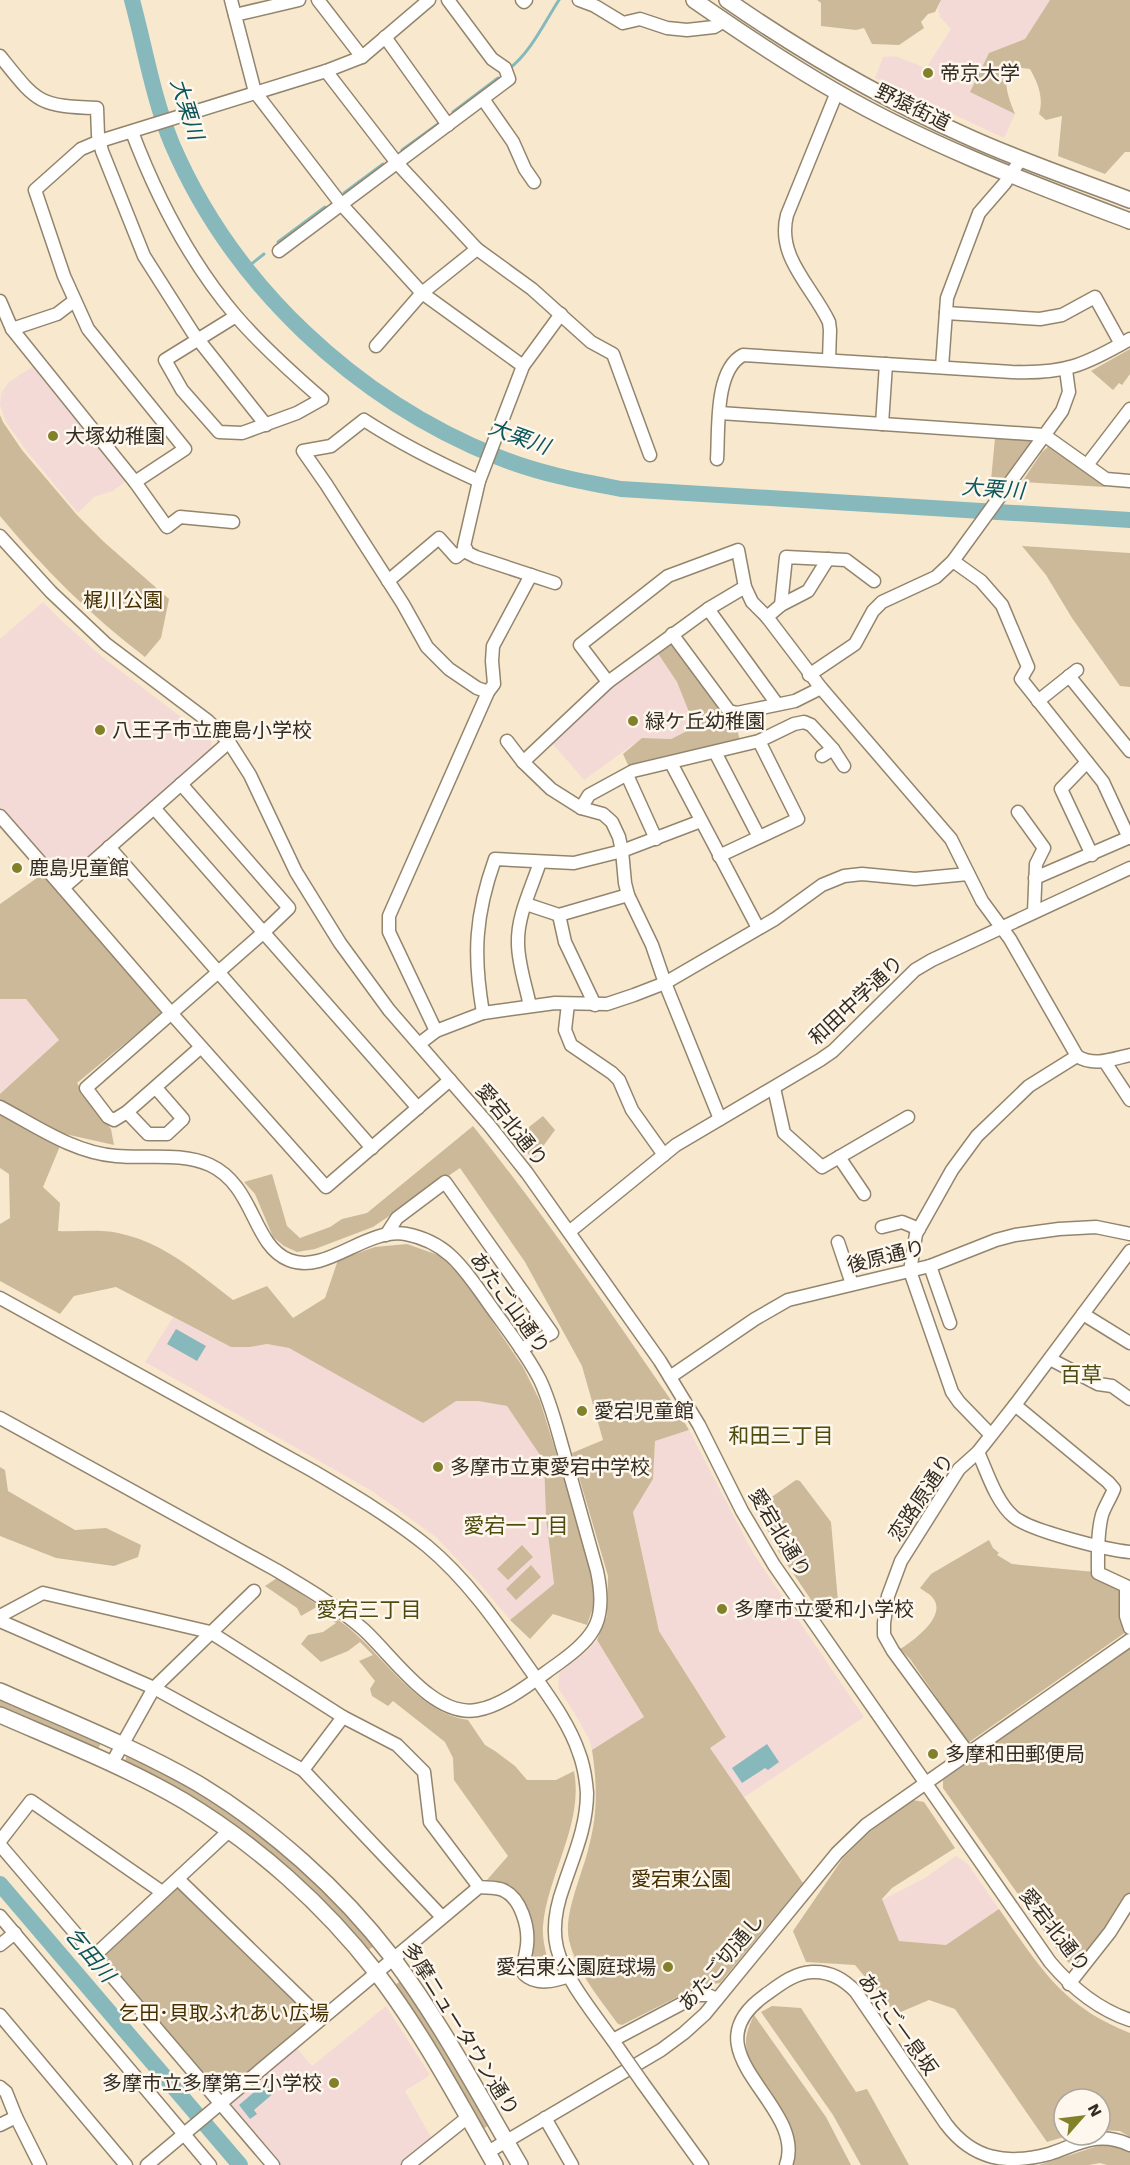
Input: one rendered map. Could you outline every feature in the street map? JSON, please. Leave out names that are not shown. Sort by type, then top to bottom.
[{"type":"main road","name":"野猿街道","points":[[694,0],[837,92],[1011,176],[1130,221]]},
{"type":"main road","name":"野猿街道","points":[[727,0],[806,52],[870,88],[965,136],[1130,200]]},
{"type":"main road","name":"多摩ニュータウン通り","points":[[0,1691],[123,1744],[199,1785],[241,1813],[313,1871],[347,1905],[393,1958],[426,2006],[520,2165]]},
{"type":"main road","name":"多摩ニュータウン通り","points":[[0,1715],[112,1763],[186,1802],[229,1831],[299,1888],[333,1922],[376,1972],[414,2027],[492,2158]]},
{"type":"street","points":[[231,0],[255,92],[341,204],[422,292],[523,366]]},
{"type":"street","points":[[235,15],[299,0]]},
{"type":"street","points":[[318,0],[362,57]]},
{"type":"street","points":[[135,482],[185,449],[88,329],[74,301],[35,190],[81,149],[99,141],[326,71],[362,57],[429,0]]},
{"type":"street","points":[[279,250],[509,79],[505,68],[492,59],[448,0]]},
{"type":"street","points":[[579,0],[595,6],[623,23],[640,19],[667,28],[687,30],[714,27],[724,21]]},
{"type":"street","points":[[385,37],[448,125]]},
{"type":"street","points":[[0,57],[27,89],[48,104],[74,108],[97,108],[99,141],[144,256],[198,339],[266,425]]},
{"type":"street","points":[[326,71],[397,163],[477,249],[532,289],[591,342],[613,354],[650,455]]},
{"type":"street","points":[[829,360],[831,330],[829,322],[789,255],[784,236],[787,215],[837,92]]},
{"type":"street","points":[[483,99],[513,142],[525,169],[534,182]]},
{"type":"street","points":[[136,131],[153,185],[181,238],[236,316],[272,354],[322,399],[297,413],[242,433],[219,432],[182,390],[165,360],[236,316]]},
{"type":"street","points":[[942,367],[947,298],[979,213],[1011,176],[1020,159]]},
{"type":"street","points":[[376,346],[422,292],[477,249]]},
{"type":"street","points":[[717,459],[721,387],[738,357],[750,354],[1031,373],[1066,370],[1090,361],[1125,342],[1095,297],[1062,315],[1040,319],[946,313]]},
{"type":"street","points":[[0,301],[12,329],[135,482],[167,527],[180,517],[233,522]]},
{"type":"street","points":[[12,329],[57,314],[74,301]]},
{"type":"street","points":[[555,583],[476,557],[468,553],[464,546],[480,480],[523,366],[561,314]]},
{"type":"street","points":[[882,424],[886,364]]},
{"type":"street","points":[[809,675],[855,644],[873,611],[882,602],[936,577],[953,561],[1062,411],[1067,400],[1069,383],[1066,370]]},
{"type":"street","points":[[1087,465],[1130,410]]},
{"type":"street","points":[[720,413],[1044,435],[1106,479],[1130,481]]},
{"type":"street","points":[[480,480],[431,459],[364,420],[331,446],[303,451],[388,581],[427,647],[449,669],[477,688],[489,692]]},
{"type":"street","points":[[1116,428],[1130,429]]},
{"type":"street","name":"愛宕北通り","points":[[0,536],[25,565],[85,625],[131,664],[208,721],[230,742],[250,775],[283,848],[323,918],[375,992],[515,1158],[670,1377],[699,1425],[761,1544],[1050,1962],[1069,1984],[1107,2010],[1130,2020]]},
{"type":"street","points":[[388,581],[439,538],[456,557],[466,549]]},
{"type":"street","points":[[608,682],[580,645],[668,576],[738,550],[745,587],[752,602],[767,617],[809,675],[951,839],[982,901],[1002,927],[1077,1056],[1090,1062],[1105,1062],[1130,1055]]},
{"type":"street","points":[[782,605],[786,557],[846,560],[874,581]]},
{"type":"street","points":[[767,617],[782,605],[807,591],[828,559]]},
{"type":"street","points":[[953,561],[981,581],[1002,605],[1028,667],[1021,679],[1103,782],[1129,837],[1035,878]]},
{"type":"street","points":[[436,1031],[389,932],[389,916],[494,684],[493,646],[531,575]]},
{"type":"street","points":[[523,762],[608,682],[708,609],[745,587]]},
{"type":"street","points":[[708,609],[777,704]]},
{"type":"street","points":[[672,634],[729,711],[737,713],[795,700],[821,688]]},
{"type":"street","points":[[1038,701],[1073,673],[1130,751]]},
{"type":"street","points":[[581,808],[589,795],[633,771],[759,741],[794,724],[804,722],[811,725],[833,749],[844,766]]},
{"type":"street","points":[[507,741],[523,762],[551,789],[581,808],[603,814],[612,822],[619,837],[628,894],[652,945],[720,1119]]},
{"type":"street","points":[[719,856],[798,819],[759,741]]},
{"type":"street","points":[[63,888],[230,742]]},
{"type":"street","points":[[822,756],[833,749]]},
{"type":"street","points":[[715,752],[759,837]]},
{"type":"street","points":[[1087,762],[1061,789],[1092,855]]},
{"type":"street","points":[[671,763],[758,928]]},
{"type":"street","points":[[627,775],[656,839]]},
{"type":"street","points":[[181,784],[289,908],[86,1088],[108,1117],[114,1120],[156,1088],[201,1047]]},
{"type":"street","points":[[154,808],[418,1108]]},
{"type":"street","points":[[1018,812],[1044,848],[1036,864],[1034,912]]},
{"type":"street","points":[[0,816],[326,1187],[450,1080]]},
{"type":"street","points":[[483,1013],[477,966],[477,933],[489,876],[495,859],[574,863],[622,851],[701,821]]},
{"type":"street","points":[[109,847],[372,1148]]},
{"type":"street","points":[[530,1006],[518,941],[526,904],[540,862]]},
{"type":"street","name":"和田中学通り","points":[[569,1232],[694,1133],[774,1088],[833,1050],[915,970],[1130,868]]},
{"type":"street","points":[[419,1044],[436,1031],[483,1013],[530,1006],[607,1004],[665,983],[775,919],[822,885],[844,876],[862,874],[915,879],[968,874]]},
{"type":"street","points":[[526,904],[559,915],[628,894]]},
{"type":"street","points":[[559,915],[565,942],[595,1005]]},
{"type":"street","points":[[568,1004],[565,1030],[571,1045],[619,1080],[632,1110],[664,1155]]},
{"type":"street","points":[[990,1434],[958,1402],[952,1392],[910,1271],[919,1229],[952,1170],[976,1136],[1029,1086],[1077,1056]]},
{"type":"street","points":[[1105,1062],[1130,1100]]},
{"type":"street","points":[[127,1112],[148,1134],[167,1134],[183,1119],[156,1088]]},
{"type":"street","points":[[774,1088],[784,1133],[822,1167],[909,1117]]},
{"type":"street","name":"あたご山通り","points":[[0,1107],[74,1146],[99,1154],[180,1158],[196,1160],[211,1166],[233,1182],[247,1200],[268,1243],[277,1253],[290,1260],[306,1263],[325,1259],[368,1239],[402,1234],[421,1237],[449,1253],[464,1269],[521,1349],[547,1396],[597,1571],[602,1594],[598,1619],[591,1635],[572,1654],[496,1704],[477,1710],[461,1711],[444,1705],[428,1695],[362,1628],[317,1595],[276,1570],[0,1418]]},
{"type":"street","points":[[839,1157],[864,1194]]},
{"type":"street","points":[[386,1235],[397,1218],[445,1182],[552,1333],[521,1349]]},
{"type":"street","points":[[882,1227],[902,1222],[919,1229]]},
{"type":"street","name":"後原通り","points":[[670,1377],[755,1319],[788,1300],[930,1266],[996,1240],[1015,1235],[1088,1227],[1130,1234]]},
{"type":"street","points":[[838,1242],[852,1284]]},
{"type":"street","name":"恋路原通り","points":[[968,1753],[893,1651],[884,1635],[888,1596],[901,1562],[959,1469],[978,1452],[1015,1405],[1130,1251]]},
{"type":"street","points":[[930,1266],[950,1323]]},
{"type":"street","points":[[0,1298],[313,1471],[393,1520],[429,1548],[474,1593],[536,1678],[572,1736],[579,1752],[586,1782],[584,1822],[556,1915],[556,1947],[569,1976],[702,2165]]},
{"type":"street","points":[[1083,1314],[1130,1343]]},
{"type":"street","points":[[1050,1359],[1098,1384],[1112,1386],[1130,1399]]},
{"type":"street","points":[[1015,1405],[1114,1489],[1109,1503],[1102,1512],[1098,1573],[1126,1586],[1126,1616],[1130,1628]]},
{"type":"street","points":[[978,1452],[1000,1498],[1013,1516],[1034,1528],[1098,1546],[1130,1552]]},
{"type":"street","points":[[112,1763],[154,1688],[254,1591]]},
{"type":"street","points":[[0,1616],[43,1593],[210,1632],[344,1718],[397,1745],[424,1772],[429,1822],[479,1887],[503,1890],[519,1908],[525,1921],[528,1937],[523,1965],[527,1977],[537,1982],[558,1980],[569,1976]]},
{"type":"street","points":[[0,1621],[154,1688],[303,1770],[442,1917]]},
{"type":"street","name":"あたご切通し","points":[[492,2158],[506,2141],[661,2050],[684,2034],[705,2014],[852,1837],[878,1815],[1130,1640]]},
{"type":"street","points":[[303,1770],[344,1718]]},
{"type":"street","points":[[162,1892],[30,1801],[0,1843],[217,2107],[273,2165]]},
{"type":"street","points":[[94,1956],[229,1831]]},
{"type":"street","points":[[178,1879],[321,2018]]},
{"type":"street","points":[[147,2165],[479,1887]]},
{"type":"street","points":[[1069,1984],[1110,1932],[1130,1900]]},
{"type":"street","points":[[0,1916],[187,2132],[210,2165]]},
{"type":"street","points":[[0,1945],[15,1933]]},
{"type":"street","name":"あたご一息坂","points":[[786,2165],[789,2152],[787,2134],[744,2066],[738,2049],[739,2031],[747,2012],[761,1998],[796,1975],[814,1972],[823,1972],[839,1978],[856,1992],[946,2124],[963,2143],[977,2152],[990,2159],[1022,2161],[1095,2139],[1111,2138],[1130,2145]]},
{"type":"street","points":[[613,2040],[698,1995],[708,1995],[717,1999]]},
{"type":"street","points":[[0,2016],[126,2165]]},
{"type":"street","points":[[0,2086],[6,2092],[40,2165]]},
{"type":"street","points":[[0,2125],[16,2117]]},
{"type":"street","points":[[408,2165],[468,2117]]},
{"type":"street","points":[[545,2118],[572,2165]]},
{"type":"shaded area","name":"帝京大学","points":[[941,0],[1050,0],[1025,39],[989,53],[971,92],[1015,114],[1004,138],[875,78],[883,57],[895,56],[926,68],[951,29],[940,17],[938,9]]},
{"type":"shaded area","name":"大塚幼稚園","points":[[35,365],[126,481],[113,491],[94,497],[78,513],[25,449],[6,422],[0,405],[1,393],[9,382]]},
{"type":"shaded area","name":"八王子市立鹿島小学校","points":[[43,602],[100,655],[211,740],[212,748],[65,876],[61,877],[0,807],[0,639]]},
{"type":"shaded area","name":"緑ケ丘幼稚園","points":[[657,652],[677,682],[695,727],[671,739],[642,738],[584,780],[552,743],[591,700]]},
{"type":"shaded area","points":[[0,999],[26,999],[59,1040],[0,1094]]},
{"type":"shaded area","name":"多摩市立東愛宕中学校","points":[[173,1317],[231,1347],[267,1344],[289,1348],[423,1422],[455,1401],[478,1401],[507,1406],[544,1461],[546,1518],[554,1585],[510,1620],[437,1538],[372,1491],[145,1362]]},
{"type":"shaded area","name":"多摩市立愛和小学校","points":[[689,1430],[753,1553],[864,1717],[743,1798],[710,1748],[726,1736],[659,1631],[633,1511],[653,1479],[655,1441]]},
{"type":"shaded area","points":[[597,1640],[644,1718],[592,1750],[589,1739],[558,1688],[559,1673],[585,1653]]},
{"type":"shaded area","points":[[956,1856],[967,1863],[999,1909],[946,1945],[899,1941],[882,1900],[925,1878]]},
{"type":"shaded area","name":"多摩市立多摩第三小学校","points":[[386,2006],[430,2075],[405,2091],[432,2139],[401,2165],[277,2165],[229,2108],[229,2101],[295,2046],[312,2066]]},
{"type":"green space","points":[[817,0],[941,0],[935,12],[928,14],[921,22],[924,28],[899,45],[872,44],[864,28],[856,30],[821,26],[821,3]]},
{"type":"green space","points":[[1050,0],[1130,0],[1130,152],[1125,152],[1105,174],[1058,156],[1062,116],[1046,120],[1039,114],[1041,102],[1039,91],[1030,69],[1015,67],[1006,72],[1008,94],[1015,114],[970,92],[989,53],[1025,39]]},
{"type":"green space","points":[[1130,349],[1130,374],[1122,385],[1119,383],[1113,390],[1091,371]]},
{"type":"green space","name":"梶川公園","points":[[0,415],[22,450],[77,515],[169,599],[161,638],[145,657],[68,591],[0,516]]},
{"type":"green space","points":[[995,438],[1031,441],[1033,444],[1007,481],[991,480]]},
{"type":"green space","points":[[1051,444],[1105,487],[1022,482],[1042,452]]},
{"type":"green space","points":[[1022,546],[1130,553],[1130,687],[1120,686],[1072,618],[1046,575]]},
{"type":"green space","points":[[669,642],[674,643],[730,719],[735,720],[740,741],[630,769],[623,754],[642,738],[671,739],[695,727],[677,682],[657,652]]},
{"type":"green space","points":[[44,873],[163,1012],[77,1083],[111,1129],[114,1145],[65,1134],[43,1187],[60,1203],[58,1231],[111,1232],[150,1243],[207,1279],[233,1300],[267,1286],[293,1318],[325,1298],[338,1260],[375,1247],[407,1244],[441,1256],[464,1280],[523,1367],[540,1401],[594,1575],[596,1599],[587,1625],[553,1614],[530,1639],[510,1620],[554,1584],[546,1518],[544,1461],[507,1406],[478,1401],[456,1401],[423,1423],[289,1348],[267,1344],[231,1347],[116,1287],[74,1296],[60,1314],[0,1281],[0,1224],[10,1218],[9,1174],[0,1168],[0,1094],[59,1040],[26,999],[0,999],[0,904]]},
{"type":"green space","points":[[543,1116],[555,1130],[533,1160],[515,1138]]},
{"type":"green space","name":"愛宕東公園","points":[[473,1126],[575,1262],[673,1403],[689,1430],[655,1441],[653,1479],[633,1512],[659,1631],[726,1737],[710,1748],[803,1883],[720,1983],[699,1986],[622,2025],[618,2024],[583,1974],[572,1951],[568,1930],[571,1906],[594,1822],[596,1786],[592,1750],[644,1717],[597,1640],[607,1616],[608,1576],[572,1453],[603,1440],[582,1366],[525,1262],[460,1168],[373,1227],[315,1249],[297,1252],[284,1246],[273,1237],[255,1194],[244,1182],[272,1174],[287,1226],[300,1238],[330,1227],[342,1219],[367,1213]]},
{"type":"green space","points":[[0,1467],[5,1470],[8,1491],[75,1530],[106,1528],[141,1545],[138,1557],[114,1566],[56,1558],[0,1536]]},
{"type":"green space","points":[[796,1480],[800,1481],[831,1522],[838,1601],[820,1613],[780,1554],[756,1508]]},
{"type":"green space","points":[[989,1540],[999,1553],[997,1555],[1012,1564],[1095,1572],[1124,1590],[1127,1629],[1126,1632],[968,1743],[910,1659],[900,1649],[927,1627],[936,1612],[936,1604],[932,1597],[920,1588],[931,1574]]},
{"type":"green space","points":[[522,1545],[533,1557],[508,1580],[497,1569]]},
{"type":"green space","points":[[531,1565],[541,1577],[516,1600],[506,1589]]},
{"type":"green space","points":[[277,1578],[349,1628],[419,1696],[451,1716],[468,1720],[485,1745],[515,1766],[527,1780],[556,1780],[574,1771],[576,1791],[574,1810],[551,1887],[543,1926],[544,1943],[551,1972],[530,1970],[531,1924],[518,1895],[510,1885],[487,1880],[508,1856],[454,1780],[453,1758],[445,1742],[393,1701],[388,1706],[372,1696],[370,1689],[375,1681],[359,1661],[373,1655],[360,1642],[348,1651],[321,1662],[301,1644],[308,1635],[323,1632],[336,1623],[315,1608],[301,1616],[297,1608],[265,1586]]},
{"type":"green space","points":[[1130,1649],[1130,1892],[1105,1931],[1075,1969],[1061,1955],[943,1788],[943,1780]]},
{"type":"green space","points":[[0,1697],[102,1741],[97,1751],[0,1709]]},
{"type":"green space","points":[[127,1755],[198,1791],[262,1836],[320,1888],[375,1945],[366,1952],[336,1919],[127,1765],[125,1761]]},
{"type":"green space","points":[[913,1800],[924,1802],[955,1848],[892,1888],[882,1899],[899,1941],[946,1945],[999,1909],[1054,1983],[1086,2010],[1130,2033],[1130,2137],[1120,2131],[1112,2131],[1112,2087],[1052,2087],[1052,2140],[1047,2142],[955,2009],[929,2000],[896,2014],[855,1965],[806,1962],[793,1931],[843,1858],[872,1830]]},
{"type":"green space","name":"乞田･貝取ふれあい広場","points":[[174,1888],[182,1888],[311,2012],[311,2021],[225,2094],[214,2095],[103,1963],[104,1952]]},
{"type":"green space","points":[[402,1980],[422,2009],[490,2125],[480,2130],[392,1987]]},
{"type":"green space","points":[[772,2006],[801,2008],[856,2092],[867,2089],[909,2165],[861,2165],[833,2115],[761,2012]]},
{"type":"green space","points":[[754,2015],[826,2117],[851,2165],[792,2165],[795,2146],[791,2129],[748,2058],[746,2038]]},
{"type":"green space","points":[[1112,2144],[1130,2152],[1130,2165],[1100,2163],[1039,2165],[1095,2147],[1112,2147]]},
{"type":"water","points":[[176,1329],[206,1346],[197,1361],[167,1344]]},
{"type":"water","points":[[767,1744],[779,1762],[742,1783],[732,1768]]},
{"type":"water","points":[[266,2082],[275,2092],[254,2110],[257,2114],[250,2119],[239,2105]]},
{"type":"waterway","name":"大栗川","points":[[132,0],[165,127],[198,196],[229,245],[265,290],[305,332],[349,370],[396,404],[446,433],[528,468],[621,489],[1130,520]]},
{"type":"waterway","points":[[509,69],[531,46],[559,0]]},
{"type":"waterway","points":[[453,112],[498,78]]},
{"type":"waterway","points":[[402,150],[438,124]]},
{"type":"waterway","points":[[344,193],[383,164]]},
{"type":"waterway","points":[[278,242],[325,207]]},
{"type":"waterway","points":[[245,269],[264,254]]},
{"type":"waterway","name":"乞田川","points":[[0,1884],[240,2165]]},
{"type":"place","name":"帝京大学","points":[[928,73]]},
{"type":"place","name":"大塚幼稚園","points":[[53,436]]},
{"type":"place","name":"緑ケ丘幼稚園","points":[[633,721]]},
{"type":"place","name":"八王子市立鹿島小学校","points":[[100,730]]},
{"type":"place","name":"鹿島児童館","points":[[17,868]]},
{"type":"place","name":"愛宕児童館","points":[[582,1411]]},
{"type":"place","name":"多摩市立東愛宕中学校","points":[[438,1467]]},
{"type":"place","name":"多摩市立愛和小学校","points":[[722,1609]]},
{"type":"place","name":"多摩和田郵便局","points":[[933,1754]]},
{"type":"place","name":"愛宕東公園庭球場","points":[[668,1967]]},
{"type":"place","name":"多摩市立多摩第三小学校","points":[[334,2083]]},
{"type":"district","name":"百草","points":[[1081,1375]]},
{"type":"district","name":"和田三丁目","points":[[781,1436]]},
{"type":"district","name":"愛宕一丁目","points":[[516,1526]]},
{"type":"district","name":"愛宕三丁目","points":[[369,1610]]}]
